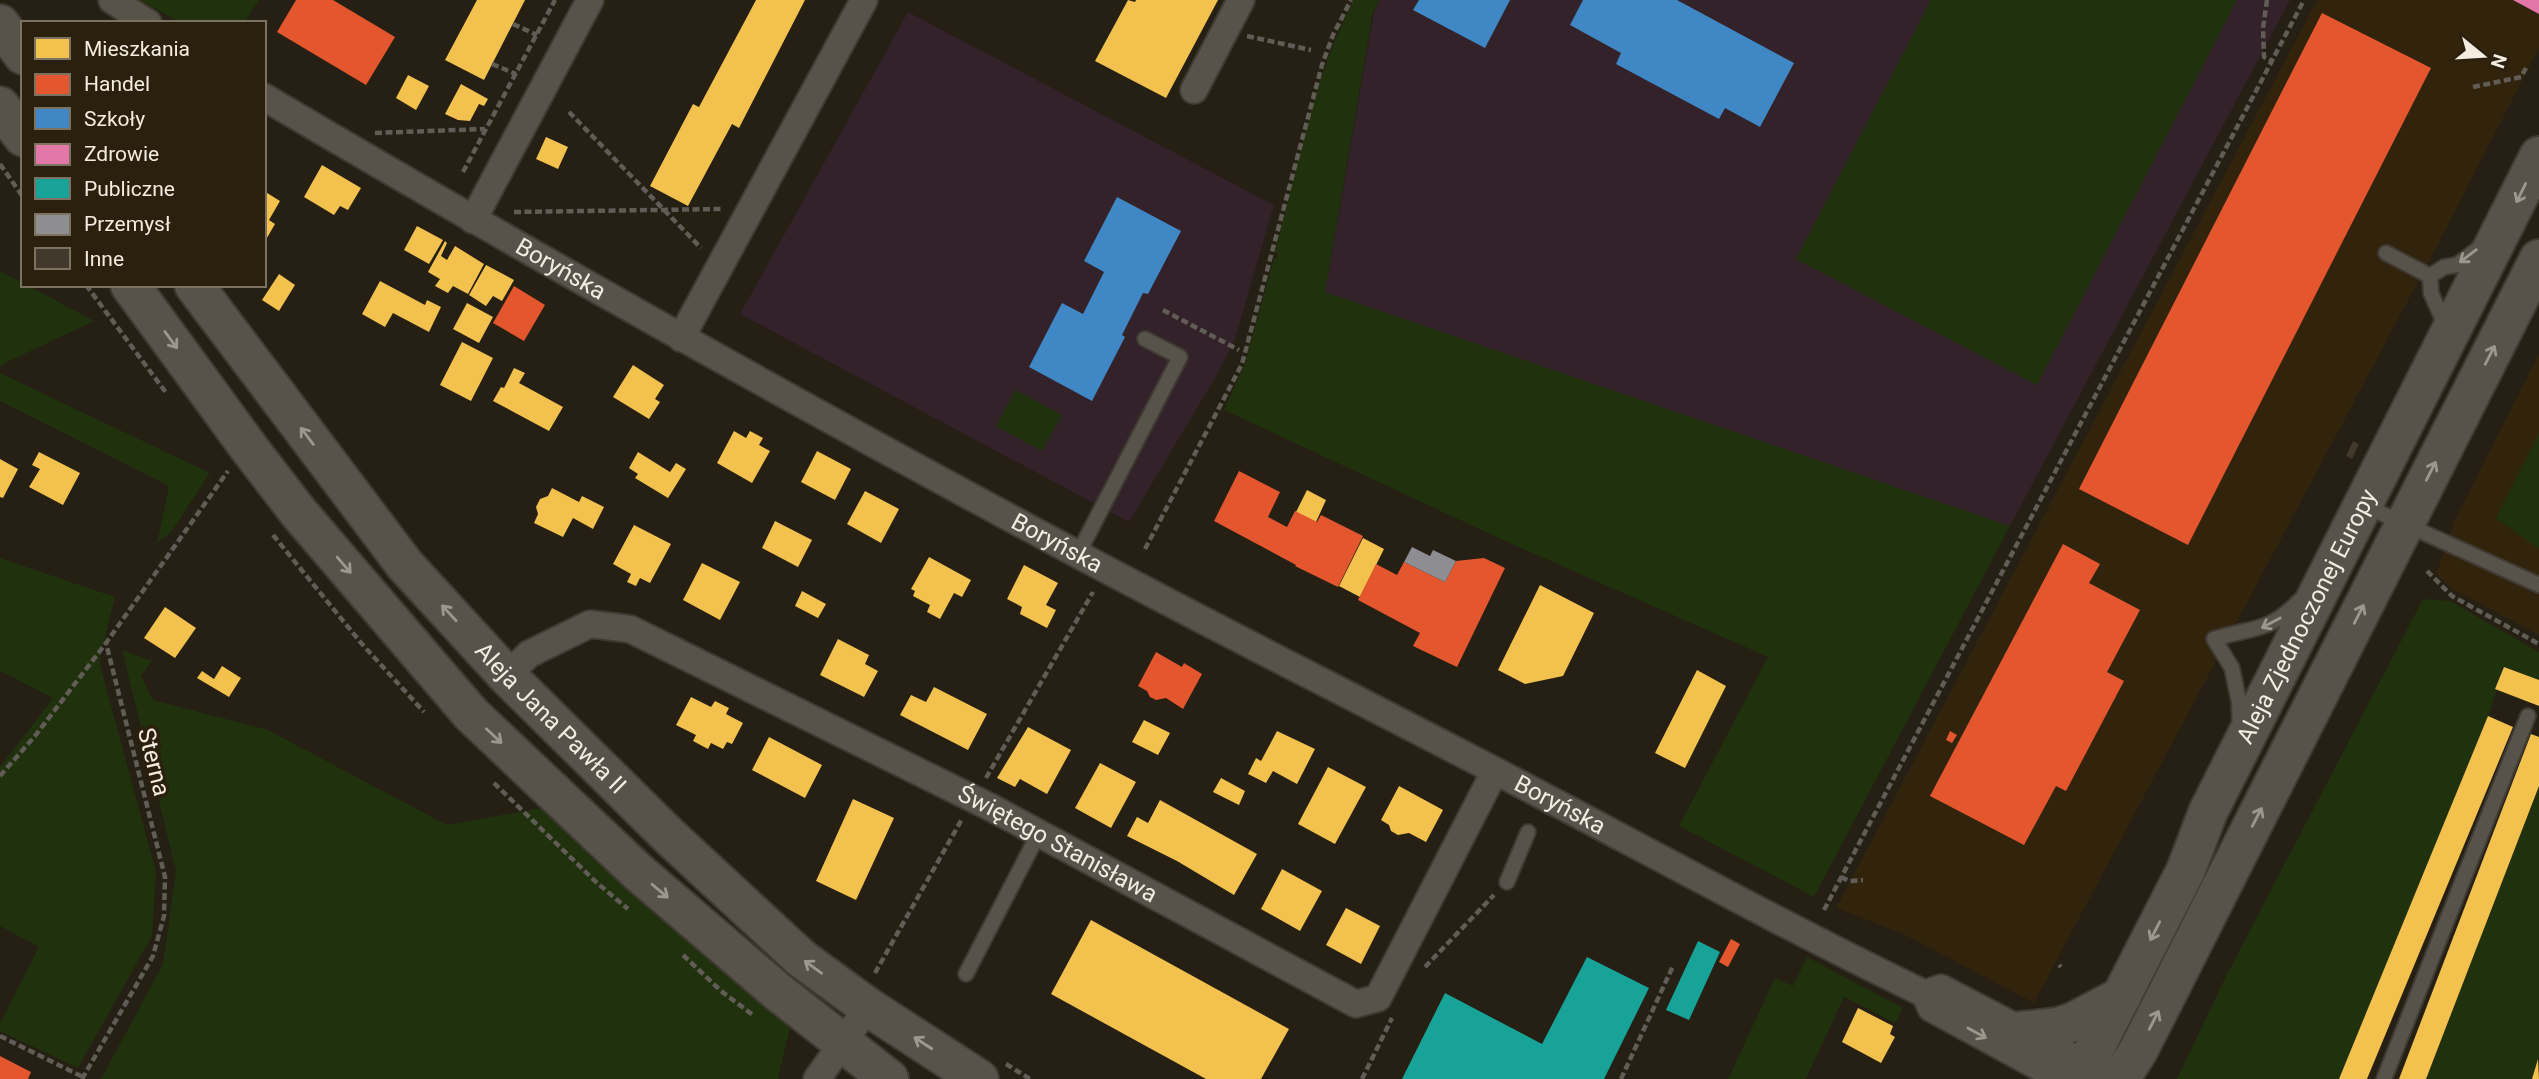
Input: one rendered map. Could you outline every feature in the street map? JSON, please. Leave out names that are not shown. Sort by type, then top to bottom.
[{"type":"street","points":[[113,0],[145,21]]},
{"type":"street","points":[[473,220],[590,0]]},
{"type":"street","points":[[681,338],[864,0]]},
{"type":"street","points":[[1194,90],[1241,0]]},
{"type":"street","points":[[0,24],[21,52]]},
{"type":"street","name":"Boryńska","points":[[266,98],[681,338],[1078,554],[1925,994]]},
{"type":"street","points":[[0,106],[21,134]]},
{"type":"street","name":"Aleja Zjednoczonej Europy","points":[[2089,1076],[2122,996],[2186,870],[2208,813],[2539,156]]},
{"type":"street","name":"Aleja Zjednoczonej Europy","points":[[2089,1076],[2138,1051],[2539,259]]},
{"type":"street","name":"Aleja Jana Pawła II","points":[[131,287],[299,513],[471,714],[638,872],[778,992],[889,1079]]},
{"type":"street","name":"Aleja Jana Pawła II","points":[[196,287],[405,565],[507,676],[669,836],[802,959],[874,986],[988,1069]]},
{"type":"street","name":"Świętego Stanisława","points":[[507,676],[529,654],[590,624],[631,629],[974,799],[1356,1004],[1378,998],[1495,771]]},
{"type":"street","points":[[817,1079],[843,1042],[874,986]]},
{"type":"street","points":[[1941,988],[2021,1031],[2089,1076],[1931,1008],[1925,994],[1941,988]]},
{"type":"street","points":[[2021,1031],[2067,1024],[2122,996]]},
{"type":"lane","points":[[2430,276],[2444,267],[2457,265],[2502,230]]},
{"type":"lane","points":[[2386,253],[2430,276]]},
{"type":"lane","points":[[2430,276],[2431,293],[2449,336]]},
{"type":"lane","points":[[1078,554],[1180,357],[1145,340]]},
{"type":"lane","points":[[2364,506],[2539,585]]},
{"type":"lane","points":[[2241,747],[2239,702],[2232,668],[2214,639],[2235,632],[2258,629],[2287,614],[2337,559]]},
{"type":"lane","points":[[2384,1079],[2528,716]]},
{"type":"lane","points":[[1507,882],[1528,832]]},
{"type":"lane","points":[[966,974],[1039,833]]},
{"type":"path","points":[[463,172],[555,0]]},
{"type":"path","points":[[1145,549],[1242,364],[1322,65],[1350,0]]},
{"type":"path","points":[[2267,0],[2263,28],[2264,57],[2272,61]]},
{"type":"path","points":[[1824,910],[2304,0]]},
{"type":"path","points":[[513,24],[537,35]]},
{"type":"path","points":[[1228,25],[1247,36],[1311,50]]},
{"type":"path","points":[[492,64],[516,74]]},
{"type":"path","points":[[2473,87],[2521,76],[2526,68]]},
{"type":"path","points":[[569,112],[709,256]]},
{"type":"path","points":[[370,133],[486,128]]},
{"type":"path","points":[[0,164],[21,194]]},
{"type":"path","points":[[520,219],[508,212],[722,209]]},
{"type":"path","points":[[87,287],[172,400]]},
{"type":"path","points":[[1163,310],[1239,349]]},
{"type":"path","points":[[0,776],[35,736],[106,643],[228,472],[220,462]]},
{"type":"path","points":[[2427,571],[2452,596],[2539,644]]},
{"type":"path","points":[[874,986],[974,799],[1099,582]]},
{"type":"path","name":"Sterna","points":[[82,1078],[153,956],[164,916],[165,877],[106,643]]},
{"type":"path","points":[[1841,877],[1849,881],[1863,880]]},
{"type":"path","points":[[1420,972],[1507,882]]},
{"type":"path","points":[[864,965],[874,986]]},
{"type":"path","points":[[1621,1079],[1673,965]]},
{"type":"path","points":[[1362,1079],[1398,1006]]},
{"type":"path","points":[[0,1036],[82,1078]]},
{"type":"path","points":[[988,1069],[1030,1079]]},
{"type":"shaded area","points":[[1380,0],[2290,0],[2010,526],[1325,292],[1374,12]]},
{"type":"shaded area","points":[[2317,0],[2539,0],[2539,48],[2436,248],[2034,1003],[1905,935],[1836,908]]},
{"type":"shaded area","points":[[908,12],[1274,205],[1235,339],[1218,373],[1129,522],[740,314]]},
{"type":"shaded area","points":[[2539,354],[2539,635],[2452,589],[2436,574],[2455,519]]},
{"type":"green space","points":[[140,0],[259,0],[245,21],[177,21]]},
{"type":"green space","points":[[1354,0],[1380,0],[1373,12],[1325,292],[2010,526],[1814,897],[1679,826],[1768,657],[1503,540],[1224,410],[1245,363],[1274,258],[1277,258],[1278,254],[1275,252],[1299,156],[1327,60]]},
{"type":"green space","points":[[1931,0],[2237,0],[2037,385],[1796,259]]},
{"type":"green space","points":[[0,271],[21,282],[21,287],[31,287],[94,321],[3,364],[0,368]]},
{"type":"green space","points":[[0,373],[210,473],[171,532],[157,543],[169,486],[0,401]]},
{"type":"green space","points":[[1016,390],[1062,415],[1042,451],[996,426]]},
{"type":"green space","points":[[2539,433],[2539,549],[2496,518]]},
{"type":"green space","points":[[0,558],[115,597],[99,661],[156,872],[152,936],[78,1068],[0,1031],[0,1023],[39,947],[0,926],[0,767],[53,698],[0,671]]},
{"type":"green space","points":[[2423,599],[2450,601],[2539,652],[2539,680],[2504,667],[2488,716],[2339,1079],[2177,1079],[2226,976]]},
{"type":"green space","points":[[122,650],[152,661],[141,676],[153,700],[268,730],[447,825],[563,804],[583,791],[798,993],[778,1079],[101,1079],[163,964],[176,871]]},
{"type":"green space","points":[[2539,786],[2539,1057],[2532,1079],[2426,1079]]},
{"type":"green space","points":[[1807,957],[1903,1008],[1895,1023],[1844,997],[1806,1079],[1728,1079],[1775,978],[1793,986]]},
{"type":"building: Mieszkania","points":[[477,0],[525,0],[484,80],[445,60]]},
{"type":"building: Mieszkania","points":[[756,0],[805,0],[739,128],[732,124],[688,206],[650,186],[693,104],[699,107]]},
{"type":"building: Mieszkania","points":[[1128,0],[1218,0],[1166,98],[1095,61]]},
{"type":"building: Mieszkania","points":[[408,75],[429,86],[416,110],[396,98]]},
{"type":"building: Mieszkania","points":[[461,84],[488,99],[484,106],[479,104],[470,121],[458,120],[445,114]]},
{"type":"building: Mieszkania","points":[[546,137],[568,147],[558,169],[536,159]]},
{"type":"building: Mieszkania","points":[[322,165],[361,188],[348,210],[340,206],[334,215],[304,197]]},
{"type":"building: Mieszkania","points":[[266,192],[280,201],[269,220],[275,224],[266,240]]},
{"type":"building: Mieszkania","points":[[417,226],[443,240],[429,264],[404,250]]},
{"type":"building: Mieszkania","points":[[445,241],[447,243],[441,256],[447,260],[455,246],[484,264],[468,294],[453,286],[448,293],[435,286],[440,279],[428,272]]},
{"type":"building: Mieszkania","points":[[486,265],[514,280],[502,301],[493,296],[486,306],[469,295]]},
{"type":"building: Mieszkania","points":[[279,274],[295,285],[279,311],[262,300]]},
{"type":"building: Mieszkania","points":[[380,281],[425,305],[427,300],[441,307],[429,332],[393,313],[385,327],[362,314]]},
{"type":"building: Mieszkania","points":[[467,303],[493,317],[479,343],[453,329]]},
{"type":"building: Mieszkania","points":[[462,342],[493,358],[471,401],[440,385]]},
{"type":"building: Mieszkania","points":[[633,365],[664,385],[655,399],[660,402],[649,419],[613,397]]},
{"type":"building: Mieszkania","points":[[514,368],[525,373],[519,383],[563,407],[549,431],[493,401],[501,387],[504,388]]},
{"type":"building: Mieszkania","points":[[734,431],[746,438],[750,431],[763,438],[759,445],[770,451],[752,483],[717,463]]},
{"type":"building: Mieszkania","points":[[817,451],[851,469],[835,500],[801,482]]},
{"type":"building: Mieszkania","points":[[39,452],[80,473],[63,505],[29,487],[40,469],[32,465]]},
{"type":"building: Mieszkania","points":[[638,452],[670,472],[676,463],[686,469],[668,498],[635,478],[638,474],[629,468]]},
{"type":"building: Mieszkania","points":[[0,459],[18,469],[3,498],[0,497]]},
{"type":"building: Mieszkania","points":[[552,488],[579,502],[582,496],[604,507],[593,529],[573,518],[563,537],[534,523],[540,499],[548,496]]},
{"type":"building: Mieszkania","points":[[1307,490],[1326,500],[1316,522],[1296,512]]},
{"type":"building: Mieszkania","points":[[865,491],[899,509],[881,543],[847,524]]},
{"type":"building: Mieszkania","points":[[775,521],[812,540],[798,567],[762,548]]},
{"type":"building: Mieszkania","points":[[634,525],[671,544],[650,583],[640,578],[636,586],[627,582],[631,574],[613,564]]},
{"type":"building: Mieszkania","points":[[1363,538],[1384,549],[1360,597],[1339,586]]},
{"type":"building: Mieszkania","points":[[929,557],[971,580],[962,597],[954,593],[940,619],[927,612],[930,605],[913,596],[915,591],[911,589]]},
{"type":"building: Mieszkania","points":[[702,563],[740,582],[720,620],[683,600]]},
{"type":"building: Mieszkania","points":[[1024,565],[1058,583],[1046,605],[1056,610],[1047,628],[1020,614],[1022,607],[1007,599]]},
{"type":"building: Mieszkania","points":[[1540,585],[1594,613],[1563,676],[1525,684],[1498,670]]},
{"type":"building: Mieszkania","points":[[802,591],[826,604],[818,618],[795,606]]},
{"type":"building: Mieszkania","points":[[165,607],[196,628],[175,658],[144,638]]},
{"type":"building: Mieszkania","points":[[838,639],[869,655],[865,664],[878,671],[864,697],[820,675]]},
{"type":"building: Mieszkania","points":[[222,666],[241,678],[229,697],[197,678],[202,671],[214,679]]},
{"type":"building: Mieszkania","points":[[2504,667],[2539,680],[2539,706],[2495,689]]},
{"type":"building: Mieszkania","points":[[1697,670],[1726,686],[1685,768],[1655,753]]},
{"type":"building: Mieszkania","points":[[934,687],[987,714],[968,750],[900,715],[911,695],[926,702]]},
{"type":"building: Mieszkania","points":[[691,697],[711,707],[715,701],[729,708],[726,714],[743,723],[732,744],[727,742],[723,749],[711,743],[708,749],[693,741],[696,735],[676,725]]},
{"type":"building: Mieszkania","points":[[2488,716],[2513,727],[2367,1079],[2339,1079]]},
{"type":"building: Mieszkania","points":[[1144,720],[1170,733],[1158,755],[1132,742]]},
{"type":"building: Mieszkania","points":[[1028,727],[1071,750],[1047,794],[1020,779],[1015,787],[997,778]]},
{"type":"building: Mieszkania","points":[[1277,731],[1315,749],[1297,784],[1273,771],[1266,783],[1248,774],[1256,758],[1261,761]]},
{"type":"building: Mieszkania","points":[[2531,734],[2539,737],[2539,786],[2426,1079],[2399,1079]]},
{"type":"building: Mieszkania","points":[[769,737],[822,765],[805,798],[752,770]]},
{"type":"building: Mieszkania","points":[[1100,763],[1136,782],[1111,828],[1075,808]]},
{"type":"building: Mieszkania","points":[[1328,767],[1366,787],[1335,844],[1298,824]]},
{"type":"building: Mieszkania","points":[[1221,778],[1245,791],[1239,805],[1213,792]]},
{"type":"building: Mieszkania","points":[[1399,786],[1443,810],[1426,842],[1409,833],[1398,835],[1381,820]]},
{"type":"building: Mieszkania","points":[[853,799],[894,818],[856,900],[816,881]]},
{"type":"building: Mieszkania","points":[[1160,800],[1257,854],[1234,895],[1177,861],[1127,836],[1137,817],[1148,823]]},
{"type":"building: Mieszkania","points":[[1282,869],[1322,891],[1300,931],[1261,909]]},
{"type":"building: Mieszkania","points":[[1346,908],[1380,926],[1361,964],[1326,945]]},
{"type":"building: Mieszkania","points":[[1091,920],[1289,1029],[1261,1079],[1206,1079],[1051,994]]},
{"type":"building: Mieszkania","points":[[1858,1008],[1893,1026],[1890,1034],[1895,1037],[1881,1063],[1842,1042]]},
{"type":"building: Mieszkania","points":[[2538,1059],[2539,1079],[2532,1079]]},
{"type":"building: Handel","points":[[296,0],[333,0],[395,37],[366,85],[277,32]]},
{"type":"building: Handel","points":[[2322,13],[2431,68],[2188,545],[2079,489]]},
{"type":"building: Handel","points":[[514,286],[545,305],[524,341],[493,323]]},
{"type":"building: Handel","points":[[1239,471],[1280,492],[1268,517],[1287,527],[1295,511],[1317,522],[1321,515],[1363,536],[1338,587],[1214,521]]},
{"type":"building: Handel","points":[[2063,544],[2100,564],[2089,583],[2140,610],[2107,672],[2124,681],[2066,791],[2056,786],[2024,845],[1930,796]]},
{"type":"building: Handel","points":[[1484,558],[1505,568],[1457,667],[1413,646],[1420,633],[1358,600],[1376,564],[1397,575],[1404,562],[1445,582],[1456,561]]},
{"type":"building: Handel","points":[[1156,652],[1182,667],[1184,663],[1202,674],[1183,709],[1166,698],[1156,700],[1150,697],[1147,691],[1138,686]]},
{"type":"building: Handel","points":[[1950,731],[1957,735],[1952,743],[1946,740]]},
{"type":"building: Handel","points":[[1731,939],[1740,944],[1728,967],[1719,962]]},
{"type":"building: Handel","points":[[0,1056],[31,1072],[28,1079],[0,1079]]},
{"type":"building: Szkoły","points":[[1419,0],[1510,0],[1485,48],[1413,10]]},
{"type":"building: Szkoły","points":[[1583,0],[1677,0],[1794,63],[1760,127],[1725,108],[1719,119],[1616,64],[1621,53],[1570,25]]},
{"type":"building: Szkoły","points":[[1117,197],[1181,231],[1148,294],[1143,293],[1122,335],[1125,337],[1092,401],[1029,367],[1062,303],[1083,314],[1104,272],[1084,261]]},
{"type":"building: Zdrowie","points":[[2513,0],[2539,0],[2539,14]]},
{"type":"building: Publiczne","points":[[1698,941],[1720,952],[1689,1020],[1666,1010]]},
{"type":"building: Publiczne","points":[[1587,957],[1649,988],[1604,1079],[1402,1079],[1445,993],[1542,1044]]},
{"type":"building: Przemysł","points":[[1412,547],[1430,556],[1433,550],[1456,561],[1445,582],[1404,562]]},
{"type":"building: Inne","points":[[2353,441],[2359,444],[2352,459],[2346,456]]}]
